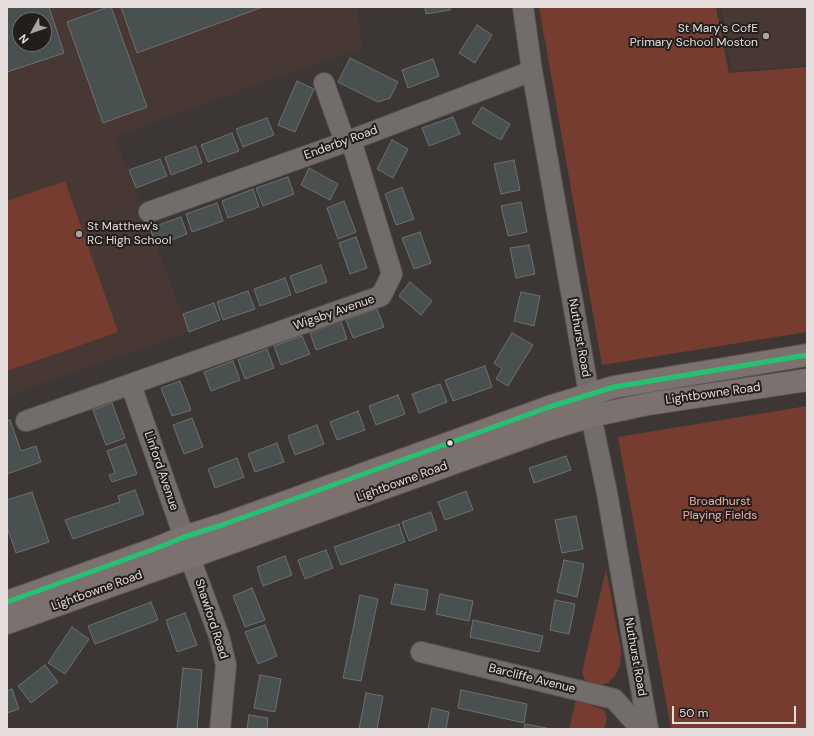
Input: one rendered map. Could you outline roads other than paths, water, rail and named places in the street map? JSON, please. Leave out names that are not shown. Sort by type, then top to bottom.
[{"type":"main road","name":"Lightbowne Road","points":[[7,602],[538,410],[589,394],[614,387],[807,355]]},
{"type":"main road","name":"Lightbowne Road","points":[[7,623],[546,430],[591,416],[648,404],[807,380]]},
{"type":"street","name":"Nuthurst Road","points":[[522,7],[589,394],[591,416],[607,493],[638,724]]},
{"type":"street","name":"Enderby Road","points":[[149,212],[348,141],[532,71]]},
{"type":"street","name":"Wigsby Avenue","points":[[26,421],[382,296],[392,274],[348,141],[324,83]]},
{"type":"street","name":"Linford Avenue","points":[[131,385],[190,558]]},
{"type":"street","name":"Shawford Road","points":[[190,558],[219,636],[226,665],[220,729]]},
{"type":"street","name":"Barcliffe Avenue","points":[[422,652],[614,699],[638,724]]},
{"type":"place","name":"St Mary's CofE Primary School Moston","points":[[766,36]]},
{"type":"place","name":"St Matthew's RC High School","points":[[79,234]]},
{"type":"park label","name":"Broadhurst Playing Fields","points":[[720,509]]}]
